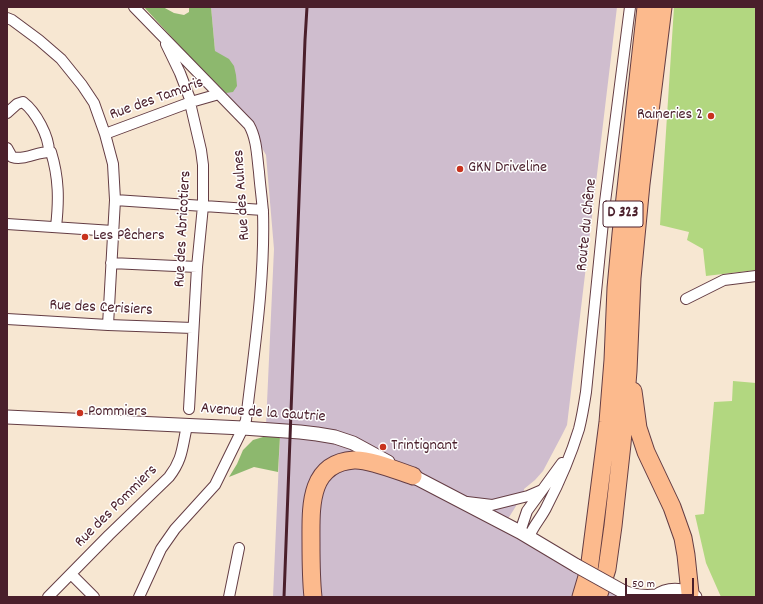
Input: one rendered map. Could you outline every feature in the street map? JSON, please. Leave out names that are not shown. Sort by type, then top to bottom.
[{"type":"highway","name":"D 323","points":[[581,597],[589,570],[608,422],[613,360],[616,288],[646,7]]},
{"type":"highway","name":"D 323","points":[[598,597],[607,569],[613,526],[628,372],[632,278],[640,192],[663,7]]},
{"type":"highway","points":[[628,372],[634,398],[638,428],[646,452],[672,507],[683,538],[693,595]]},
{"type":"highway","points":[[313,597],[311,561],[312,500],[316,485],[324,473],[338,463],[363,460],[413,476]]},
{"type":"street","name":"Rue des Aulnes","points":[[134,7],[249,125],[252,130],[256,147],[263,210],[262,272],[257,328],[243,428],[215,485],[175,529],[161,549],[139,597]]},
{"type":"street","name":"Route du Chêne","points":[[524,535],[532,529],[546,509],[567,464],[581,418],[586,392],[606,202],[630,7]]},
{"type":"street","points":[[7,18],[39,40],[61,59],[82,85],[94,103],[105,134],[113,164],[115,200],[108,325]]},
{"type":"street","name":"Rue des Abricotiers","points":[[161,35],[180,73],[190,99],[201,150],[203,206],[197,267],[189,409]]},
{"type":"street","name":"Rue des Tamaris","points":[[105,134],[191,102],[218,94]]},
{"type":"street","points":[[7,113],[17,104],[23,102],[27,105],[46,135],[49,144],[49,152]]},
{"type":"street","points":[[7,148],[12,158],[18,159],[45,152],[52,152],[56,168],[58,199],[56,227]]},
{"type":"street","points":[[115,200],[263,210]]},
{"type":"street","points":[[7,224],[113,230]]},
{"type":"street","points":[[111,263],[197,267]]},
{"type":"street","points":[[686,299],[724,280],[756,276]]},
{"type":"street","name":"Rue des Cerisiers","points":[[7,319],[193,328]]},
{"type":"street","name":"Avenue de la Gautrie","points":[[7,417],[243,428],[300,432],[335,437],[353,443],[464,502],[625,594],[643,597],[655,596],[673,590],[682,590],[693,595]]},
{"type":"street","name":"Rue des Pommiers","points":[[48,597],[174,471],[182,455],[187,426]]},
{"type":"street","name":"Route du Chêne","points":[[524,535],[527,511],[559,468],[573,446]]},
{"type":"street","points":[[464,502],[492,504],[528,496],[542,490]]},
{"type":"street","points":[[229,597],[239,548]]},
{"type":"street","points":[[71,574],[94,597]]},
{"type":"shaded area","points":[[211,7],[617,7],[567,425],[543,471],[524,489],[524,493],[503,527],[622,597],[273,597],[280,436],[266,425],[274,249],[266,155],[249,125],[219,94]]},
{"type":"green space","points":[[144,7],[163,7],[174,13],[184,15],[189,12],[189,7],[211,7],[215,51],[229,59],[234,66],[237,86],[233,92],[226,93],[188,55]]},
{"type":"green space","name":"Raineries 2","points":[[674,7],[756,7],[756,270],[706,276],[703,249],[687,240],[689,232],[660,225]]},
{"type":"green space","points":[[733,381],[756,383],[756,597],[721,597],[706,563],[695,515],[704,514],[714,402],[732,401]]},
{"type":"green space","points":[[280,436],[278,472],[254,467],[229,477],[243,450],[253,440],[263,437]]},
{"type":"railway","points":[[284,597],[307,7]]},
{"type":"place","name":"Raineries 2","points":[[711,116]]},
{"type":"place","name":"GKN Driveline","points":[[460,169]]},
{"type":"place","name":"Les Pêchers","points":[[85,237]]},
{"type":"place","name":"Pommiers","points":[[80,413]]},
{"type":"place","name":"Trintignant","points":[[383,447]]}]
